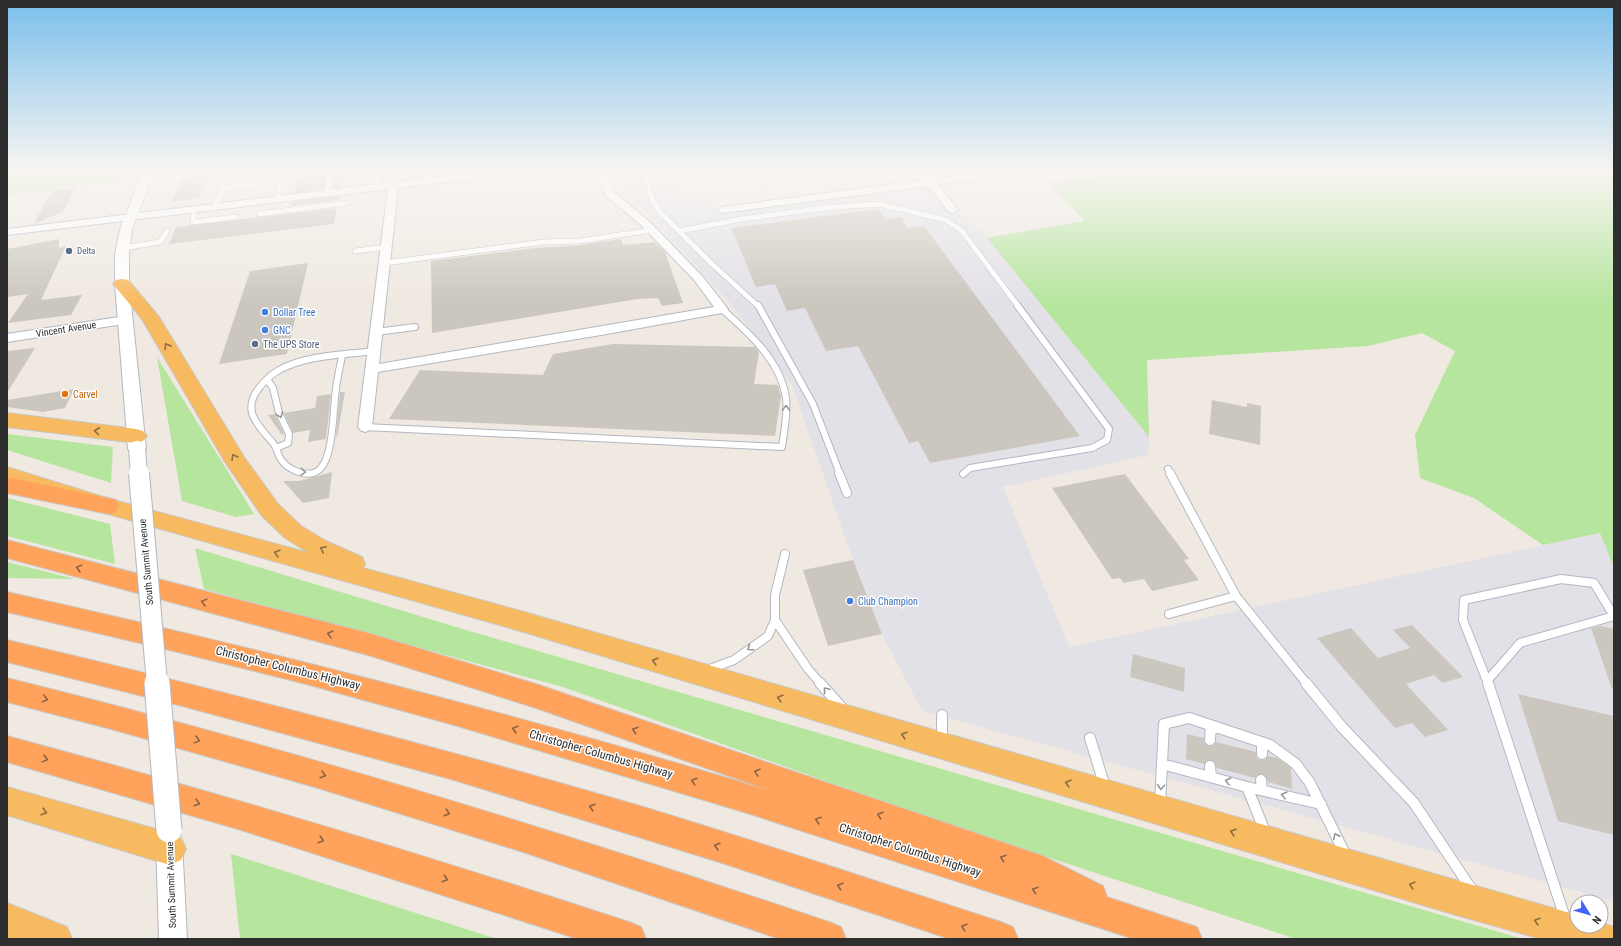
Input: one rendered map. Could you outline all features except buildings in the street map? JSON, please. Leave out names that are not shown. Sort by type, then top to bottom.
[{"type":"highway","points":[[122,284],[150,317],[236,462],[270,510],[293,532],[359,566],[517,620]]},
{"type":"highway","points":[[7,420],[136,443]]},
{"type":"highway","points":[[7,475],[108,506],[517,620],[1482,906],[1569,930]]},
{"type":"highway","points":[[7,485],[108,506]]},
{"type":"highway","points":[[7,549],[368,644],[536,696],[1043,872],[1138,924]]},
{"type":"highway","name":"Christopher Columbus Highway","points":[[7,602],[97,621],[302,671],[576,746],[731,792],[1185,939]]},
{"type":"highway","points":[[7,651],[218,702],[421,757],[719,846],[1001,939]]},
{"type":"highway","points":[[7,690],[214,744],[428,807],[711,898],[829,939]]},
{"type":"highway","points":[[7,750],[258,820],[491,893],[628,939]]},
{"type":"highway","points":[[7,801],[169,840]]},
{"type":"highway","points":[[7,920],[55,939]]},
{"type":"highway","points":[[1583,934],[1601,939]]},
{"type":"street","points":[[7,232],[140,215]]},
{"type":"street","points":[[365,427],[391,215]]},
{"type":"street","points":[[372,369],[607,330],[722,309],[698,279],[652,230],[635,215]]},
{"type":"street","name":"South Summit Avenue","points":[[132,216],[126,229],[122,248],[122,284],[169,840],[173,936]]},
{"type":"street","name":"Vincent Avenue","points":[[7,338],[126,320]]},
{"type":"lane","points":[[194,215],[193,222],[236,217]]},
{"type":"lane","points":[[664,215],[712,264],[757,304],[813,404],[847,493]]},
{"type":"lane","points":[[679,231],[771,215]]},
{"type":"lane","points":[[926,215],[946,220],[962,231],[1109,428],[1107,440],[1092,448],[970,468],[963,474]]},
{"type":"lane","points":[[385,263],[543,242],[580,241],[652,230]]},
{"type":"lane","points":[[122,248],[160,242],[167,231]]},
{"type":"lane","points":[[355,251],[388,247]]},
{"type":"lane","points":[[365,427],[782,447],[787,402],[782,384],[762,348],[722,309]]},
{"type":"lane","points":[[376,332],[415,327]]},
{"type":"lane","points":[[342,356],[325,462],[320,469],[306,473],[293,470],[282,461],[276,448],[252,415],[250,402],[254,395],[267,379],[279,370],[294,364],[342,356],[374,351]]},
{"type":"lane","points":[[267,379],[273,388],[279,413],[289,434],[288,443],[276,448]]},
{"type":"lane","points":[[1168,469],[1236,596],[1341,726],[1414,803],[1482,906]]},
{"type":"lane","points":[[698,674],[734,660],[768,636],[776,620],[775,595],[785,554]]},
{"type":"lane","points":[[1487,681],[1520,643],[1614,616],[1594,583],[1561,579],[1464,600],[1463,620],[1487,681],[1569,930]]},
{"type":"lane","points":[[1169,614],[1236,596]]},
{"type":"lane","points":[[776,620],[808,669],[852,719]]},
{"type":"lane","points":[[942,715],[942,746]]},
{"type":"lane","points":[[1160,811],[1164,724],[1189,718],[1270,745],[1296,764],[1310,783],[1352,867]]},
{"type":"lane","points":[[1210,740],[1211,726]]},
{"type":"lane","points":[[1090,738],[1107,795]]},
{"type":"lane","points":[[1262,743],[1262,754]]},
{"type":"lane","points":[[1162,764],[1247,786],[1262,785],[1321,804]]},
{"type":"lane","points":[[1210,766],[1211,777]]},
{"type":"lane","points":[[1247,786],[1270,843]]},
{"type":"shaded area","points":[[648,215],[962,215],[987,238],[1149,437],[1148,455],[1003,487],[1069,647],[1600,533],[1614,567],[1614,901],[1609,900],[1609,894],[1589,894],[922,711],[882,634],[853,560],[792,385],[731,304]]},
{"type":"green space","points":[[1079,215],[1614,215],[1614,567],[1600,533],[1543,545],[1474,498],[1420,478],[1415,435],[1455,351],[1422,333],[1368,346],[1147,360],[1149,437],[987,238],[1085,221]]},
{"type":"green space","points":[[157,357],[254,514],[236,517],[182,501]]},
{"type":"green space","points":[[7,434],[113,447],[111,483],[7,450]]},
{"type":"green space","points":[[7,498],[110,524],[115,564],[7,536]]},
{"type":"green space","points":[[195,548],[466,630],[1523,939],[1296,939],[929,818],[563,687],[204,589]]},
{"type":"green space","points":[[7,562],[75,579],[7,578]]},
{"type":"green space","points":[[231,854],[497,939],[240,939]]},
{"type":"place","name":"Delta","points":[[69,251]]},
{"type":"place","name":"Dollar Tree","points":[[265,312]]},
{"type":"place","name":"GNC","points":[[265,330]]},
{"type":"place","name":"The UPS Store","points":[[255,344]]},
{"type":"place","name":"Carvel","points":[[65,394]]},
{"type":"place","name":"Club Champion","points":[[850,601]]}]
